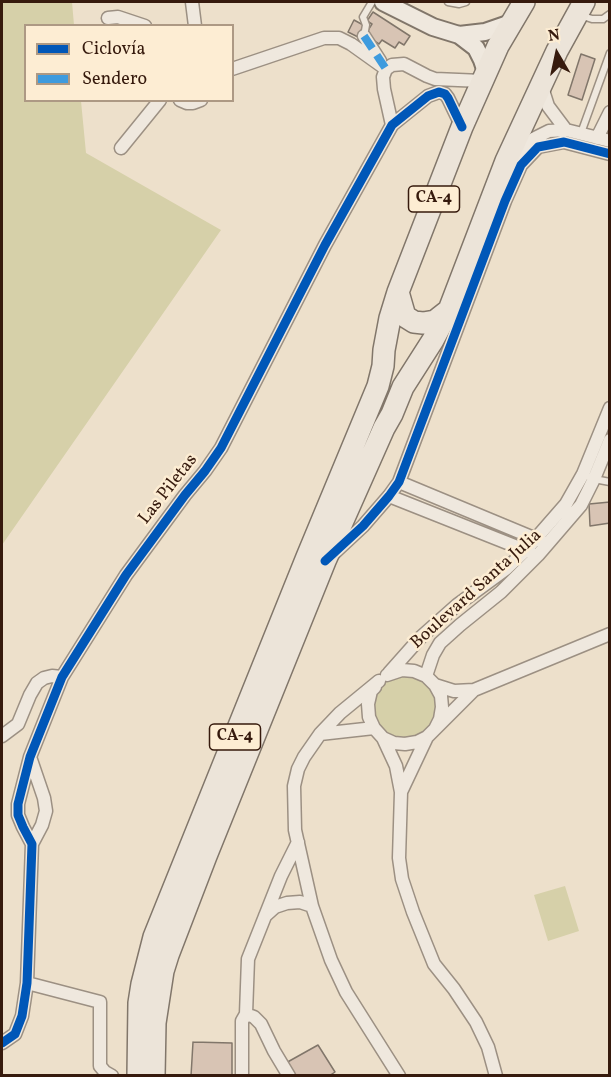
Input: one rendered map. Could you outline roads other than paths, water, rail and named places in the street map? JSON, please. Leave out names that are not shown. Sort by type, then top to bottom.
[{"type":"highway","name":"CA-4","points":[[138,1076],[139,1003],[154,937],[306,557],[378,386],[390,318],[398,292],[462,127],[498,46],[524,2]]},
{"type":"highway","name":"CA-4","points":[[154,1076],[155,1023],[160,988],[168,955],[206,855],[325,561],[403,387],[449,310],[506,161],[541,84],[581,7]]},
{"type":"highway","points":[[468,258],[471,293]]},
{"type":"highway","points":[[398,292],[406,317],[414,321],[423,323],[435,321],[449,310]]},
{"type":"main road","points":[[383,2],[404,9],[433,27],[459,35],[476,48],[482,60],[484,76]]},
{"type":"main road","points":[[459,35],[485,32],[511,23]]},
{"type":"street","points":[[192,2],[195,24]]},
{"type":"street","points":[[108,18],[118,17],[139,24]]},
{"type":"street","points":[[364,36],[386,69]]},
{"type":"street","points":[[234,68],[324,38],[339,38],[386,69]]},
{"type":"street","points":[[392,125],[383,76],[386,69],[392,65],[404,64],[435,79],[484,76]]},
{"type":"street","points":[[421,102],[427,76]]},
{"type":"street","points":[[541,84],[548,106],[566,130]]},
{"type":"street","name":"Las Piletas","points":[[32,844],[18,815],[18,804],[30,757],[62,677],[126,575],[221,448],[325,245],[392,125],[421,102],[439,92],[445,94],[462,127]]},
{"type":"street","points":[[121,148],[158,102]]},
{"type":"street","points":[[506,161],[535,138],[549,131],[566,130],[603,140],[609,112]]},
{"type":"street","points":[[325,561],[363,526],[399,482],[505,201],[521,165],[538,147],[564,142],[609,154]]},
{"type":"street","points":[[401,792],[431,733],[441,719],[441,696],[431,681],[433,655],[440,643],[501,592],[538,555],[542,541],[581,505],[609,408]]},
{"type":"street","points":[[589,477],[609,440]]},
{"type":"street","points":[[399,482],[542,541]]},
{"type":"street","points":[[389,496],[538,555]]},
{"type":"street","name":"Boulevard Santa Julia","points":[[384,677],[421,637],[457,605],[498,575],[525,551],[542,541]]},
{"type":"street","points":[[399,1076],[346,992],[330,960],[312,906],[295,830],[294,786],[298,769],[320,734],[340,713],[384,677],[402,670],[414,671],[454,691],[474,690],[609,634]]},
{"type":"street","points":[[2,736],[18,724],[37,683],[52,676],[62,677]]},
{"type":"street","points":[[384,677],[371,691],[368,704],[369,717],[396,766],[401,792],[399,858],[402,879],[434,964],[476,1022],[488,1047],[496,1076]]},
{"type":"street","points":[[320,734],[379,733],[394,742],[405,744],[417,742],[431,733],[474,690]]},
{"type":"street","name":"Las Piletas","points":[[2,1043],[15,1034],[22,1016],[27,983],[32,844],[46,811],[30,757]]},
{"type":"street","points":[[242,1076],[242,1021],[246,1014],[248,959],[264,916],[297,842]]},
{"type":"street","points":[[264,916],[275,907],[287,903],[300,902],[312,906]]},
{"type":"street","points":[[27,983],[100,1002],[100,1066],[112,1076]]},
{"type":"street","points":[[246,1014],[254,1017],[261,1024],[289,1076]]},
{"type":"lane","points":[[364,36],[366,25],[363,17],[372,2]]},
{"type":"lane","points":[[448,2],[459,4],[466,2]]},
{"type":"lane","points":[[581,7],[586,18],[603,19],[609,14]]},
{"type":"lane","points":[[580,134],[609,53]]},
{"type":"lane","points":[[589,477],[609,482]]}]
